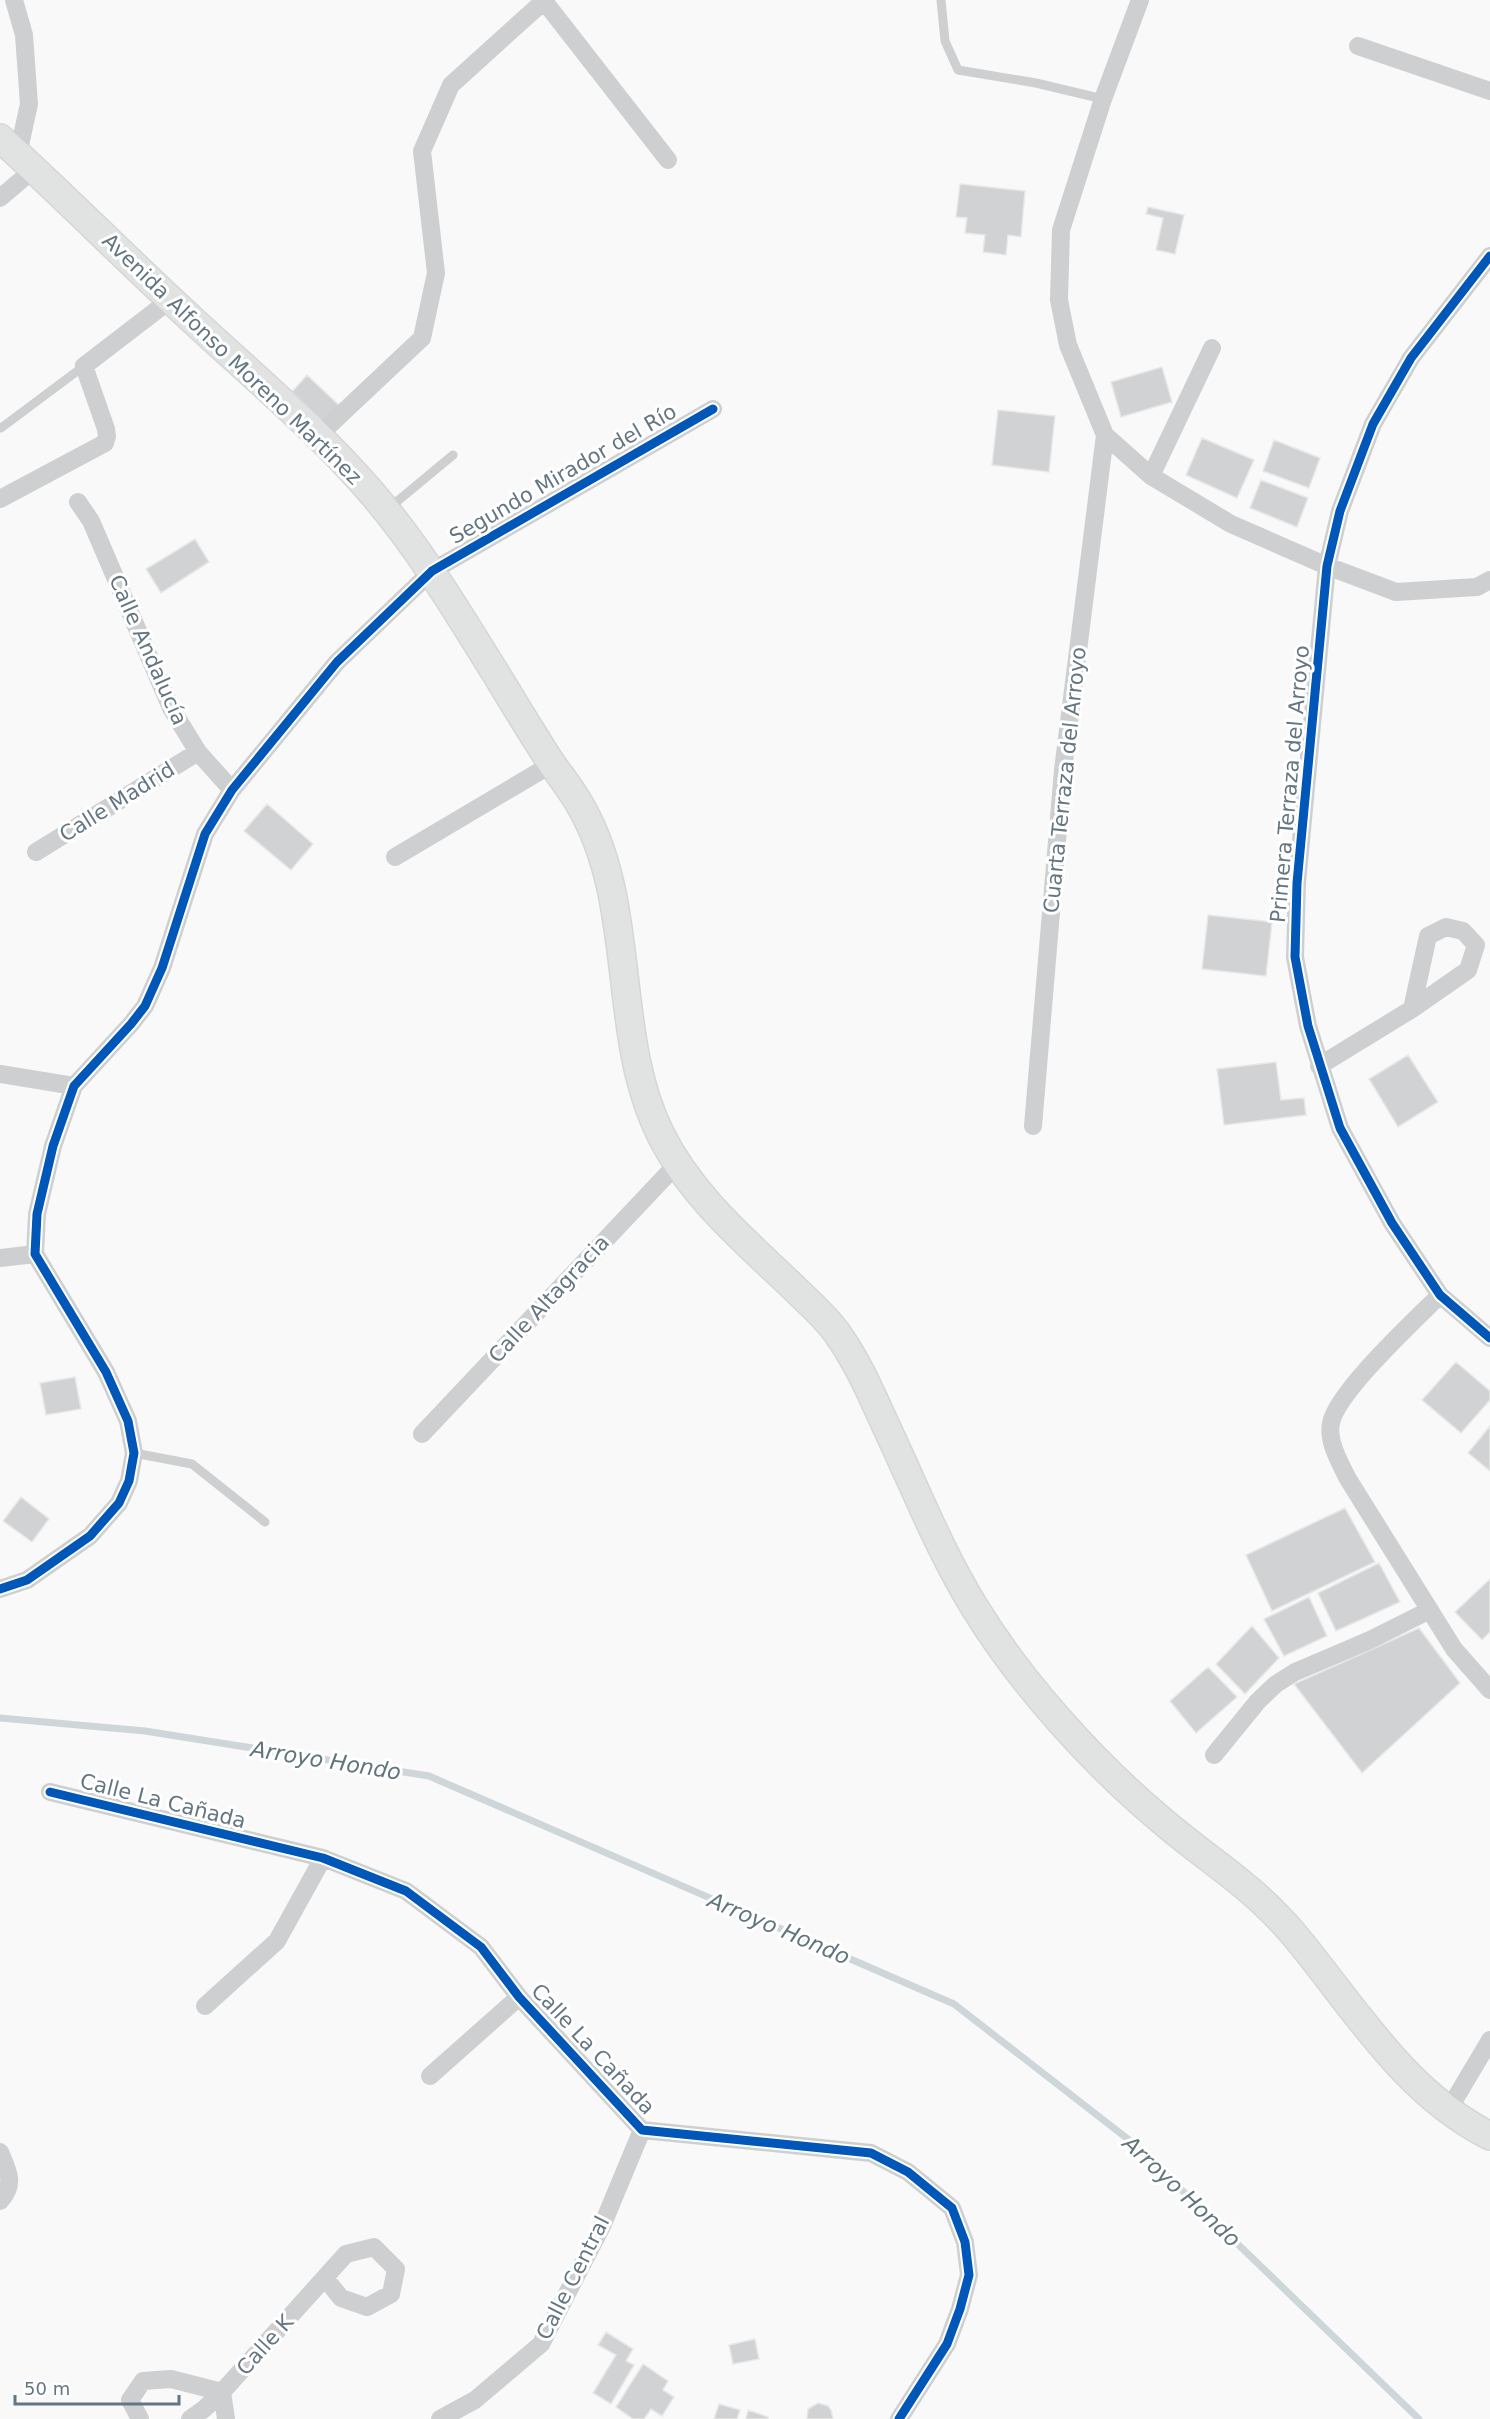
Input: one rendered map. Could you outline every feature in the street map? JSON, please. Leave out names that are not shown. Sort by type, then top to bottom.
[{"type":"main road","name":"Avenida Alfonso Moreno Martínez","points":[[17,154],[170,300],[318,435],[386,510],[432,571],[552,764],[577,800],[594,832],[604,858],[622,950],[634,1041],[646,1100],[658,1131],[677,1164],[700,1196],[835,1329],[867,1383],[941,1545],[974,1607],[1005,1652],[1037,1693],[1084,1746],[1146,1808],[1263,1901],[1286,1924],[1390,2057],[1416,2084],[1490,2136]]},
{"type":"street","points":[[0,198],[17,154],[29,104],[24,35],[14,0]]},
{"type":"street","points":[[318,435],[422,338],[436,273],[422,150],[451,85],[544,0],[668,160]]},
{"type":"street","points":[[1140,0],[1103,99],[1061,230],[1059,300],[1068,345],[1106,435],[1151,476],[1231,524],[1327,566],[1396,592],[1477,587],[1490,580]]},
{"type":"street","points":[[1358,46],[1490,91]]},
{"type":"street","name":"Primera Terraza del Arroyo","points":[[1490,256],[1411,358],[1373,424],[1340,511],[1327,566],[1297,883],[1295,957],[1308,1026],[1340,1128],[1392,1223],[1440,1295],[1490,1338]]},
{"type":"street","points":[[0,499],[105,442],[106,429],[84,366],[170,300]]},
{"type":"street","points":[[1151,476],[1212,348]]},
{"type":"street","name":"Segundo Mirador del Río","points":[[74,1086],[145,1006],[162,968],[201,842],[232,790],[337,662],[432,571],[712,409]]},
{"type":"street","name":"Cuarta Terraza del Arroyo","points":[[1033,1126],[1063,770],[1106,435]]},
{"type":"street","name":"Calle Andalucía","points":[[78,502],[91,521],[171,708],[198,752],[232,790]]},
{"type":"street","name":"Calle Madrid","points":[[36,852],[198,752]]},
{"type":"street","points":[[395,857],[552,764]]},
{"type":"street","points":[[1319,1066],[1412,1009]]},
{"type":"street","points":[[0,1074],[74,1086],[52,1146],[45,1176],[37,1214],[35,1254],[111,1380],[128,1421],[134,1454],[125,1492],[99,1527],[27,1580],[0,1589]]},
{"type":"street","name":"Calle Altagracia","points":[[422,1434],[677,1164]]},
{"type":"street","points":[[0,1258],[35,1254]]},
{"type":"street","points":[[1440,1295],[1337,1404],[1330,1425],[1335,1452],[1348,1479],[1454,1649],[1490,1690]]},
{"type":"street","points":[[1214,1755],[1258,1701],[1276,1684],[1295,1672],[1370,1640],[1430,1610]]},
{"type":"street","name":"Calle La Cañada","points":[[50,1792],[323,1858],[406,1891],[481,1947],[519,1997],[642,2130],[871,2153],[908,2172],[952,2208],[965,2242],[969,2275],[947,2344],[899,2419]]},
{"type":"street","points":[[205,2006],[277,1941],[323,1858]]},
{"type":"street","points":[[430,2076],[519,1997]]},
{"type":"street","points":[[1449,2109],[1490,2040]]},
{"type":"street","name":"Calle Central","points":[[440,2419],[475,2400],[541,2344],[602,2226],[642,2130]]},
{"type":"street","points":[[0,2152],[11,2179],[5,2196],[0,2201]]},
{"type":"street","name":"Calle K","points":[[226,2419],[222,2392],[325,2278]]},
{"type":"street","points":[[140,2419],[130,2400],[143,2381],[171,2379],[222,2392]]},
{"type":"street","points":[[190,2419],[222,2392]]},
{"type":"lane","points":[[942,0],[945,41],[958,70],[1036,83],[1103,99]]},
{"type":"lane","points":[[1,428],[84,366]]},
{"type":"lane","points":[[386,510],[453,455]]},
{"type":"lane","points":[[134,1454],[192,1464],[266,1522]]},
{"type":"building","points":[[960,184],[1025,191],[1021,237],[1008,235],[1006,255],[983,252],[985,235],[965,233],[967,218],[956,217]]},
{"type":"building","points":[[1148,207],[1184,215],[1175,254],[1156,250],[1163,218],[1146,214]]},
{"type":"building","points":[[1162,367],[1172,402],[1121,417],[1111,382]]},
{"type":"building","points":[[307,375],[343,409],[326,426],[291,393]]},
{"type":"building","points":[[998,410],[1055,416],[1049,472],[992,465]]},
{"type":"building","points":[[1202,438],[1254,460],[1237,498],[1186,475]]},
{"type":"building","points":[[1274,440],[1320,458],[1309,488],[1263,471]]},
{"type":"building","points":[[1261,480],[1308,498],[1297,527],[1250,508]]},
{"type":"building","points":[[195,539],[209,562],[161,593],[146,569]]},
{"type":"building","points":[[267,804],[313,844],[291,870],[244,831]]},
{"type":"building","points":[[1208,915],[1272,922],[1266,976],[1202,969]]},
{"type":"building","points":[[1408,1055],[1438,1102],[1398,1127],[1369,1079]]},
{"type":"building","points":[[1276,1062],[1281,1100],[1304,1098],[1306,1115],[1224,1125],[1217,1069]]},
{"type":"building","points":[[1456,1362],[1490,1391],[1490,1400],[1461,1433],[1422,1400]]},
{"type":"building","points":[[75,1377],[81,1409],[46,1415],[40,1383]]},
{"type":"building","points":[[1490,1426],[1490,1471],[1468,1453]]},
{"type":"building","points":[[21,1497],[49,1519],[32,1542],[3,1521]]},
{"type":"building","points":[[1345,1508],[1375,1562],[1272,1611],[1246,1555]]},
{"type":"building","points":[[1379,1563],[1400,1602],[1336,1631],[1318,1593]]},
{"type":"building","points":[[1490,1579],[1490,1632],[1482,1640],[1455,1612]]},
{"type":"building","points":[[1309,1597],[1327,1636],[1284,1656],[1264,1619]]},
{"type":"building","points":[[1252,1626],[1279,1658],[1245,1694],[1216,1664]]},
{"type":"building","points":[[1419,1628],[1460,1683],[1362,1773],[1294,1684]]},
{"type":"building","points":[[1208,1667],[1237,1697],[1196,1733],[1170,1701]]},
{"type":"building","points":[[606,2332],[633,2349],[626,2361],[634,2365],[611,2404],[593,2393],[616,2355],[598,2345]]},
{"type":"building","points":[[755,2339],[759,2359],[733,2364],[729,2345]]},
{"type":"building","points":[[643,2364],[668,2381],[663,2390],[674,2397],[662,2416],[651,2409],[644,2419],[633,2419],[616,2407]]},
{"type":"building","points":[[818,2403],[828,2406],[833,2419],[807,2419],[808,2409]]},
{"type":"building","points":[[719,2404],[740,2410],[737,2419],[714,2419]]},
{"type":"building","points":[[748,2410],[768,2417],[768,2419],[746,2419]]},
{"type":"waterway","name":"Arroyo Hondo","points":[[0,1718],[145,1731],[429,1776],[954,2004],[1133,2143],[1419,2419]]},
{"type":"cycle path","points":[[1490,256],[1411,358],[1373,424],[1340,511],[1327,566],[1297,883],[1295,957],[1308,1026],[1340,1128],[1392,1223],[1440,1295],[1490,1338]]},
{"type":"cycle path","points":[[0,1589],[27,1580],[90,1536],[119,1503],[129,1481],[134,1453],[128,1421],[106,1372],[35,1254],[37,1214],[53,1146],[74,1086],[145,1006],[162,968],[205,834],[232,790],[337,662],[432,571],[713,409]]},
{"type":"cycle path","points":[[50,1792],[323,1858],[406,1891],[481,1947],[519,1997],[642,2130],[871,2153],[908,2172],[952,2208],[965,2242],[969,2275],[947,2344],[899,2419]]}]
